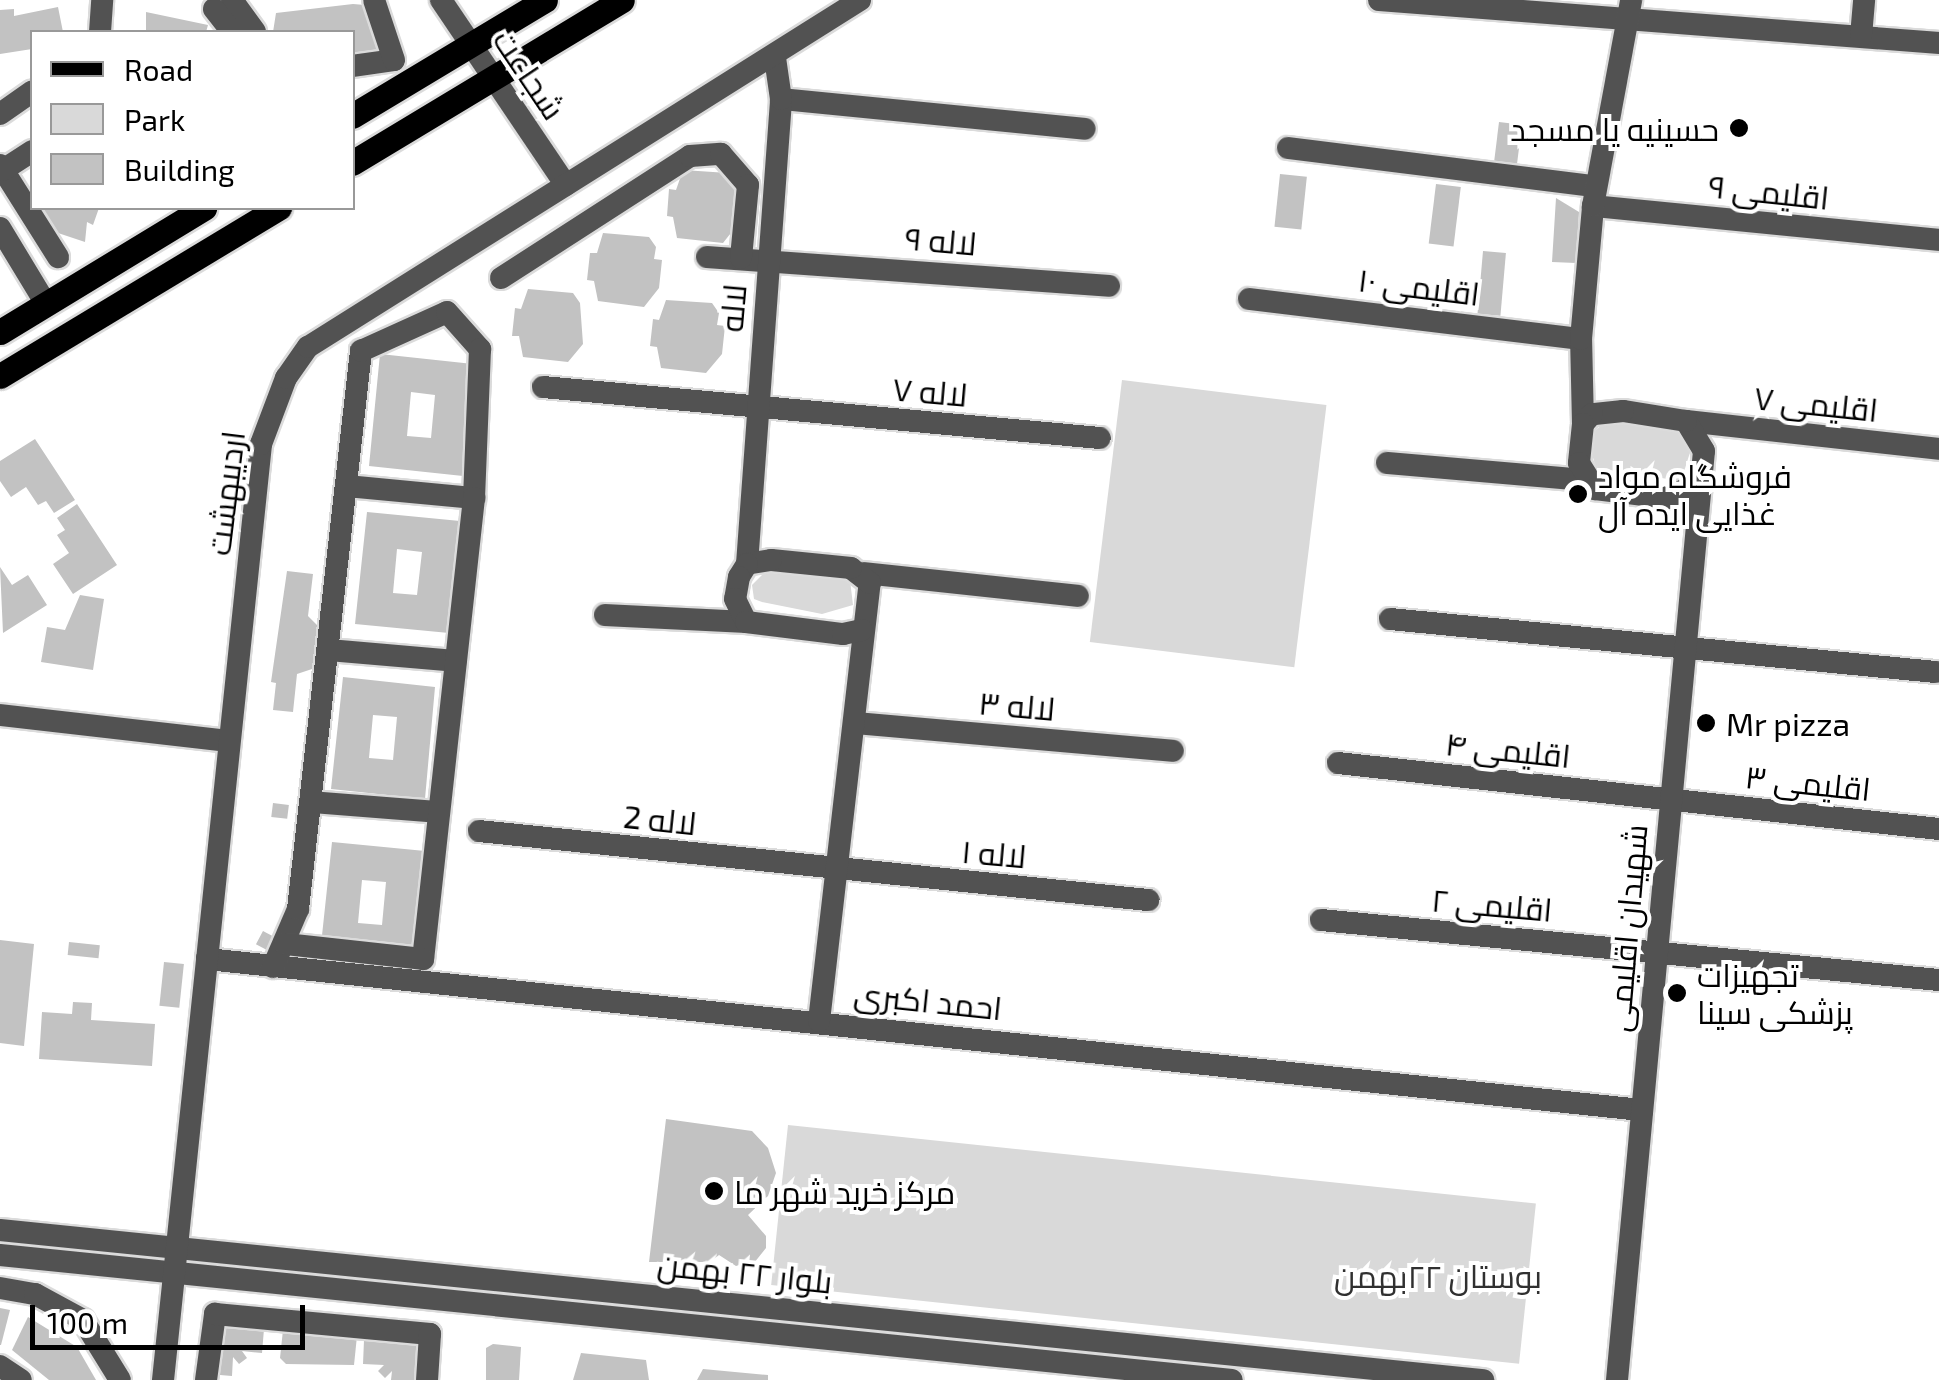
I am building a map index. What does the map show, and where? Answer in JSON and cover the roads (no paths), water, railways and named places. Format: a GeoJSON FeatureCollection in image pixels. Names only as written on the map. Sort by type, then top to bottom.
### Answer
{"type":"FeatureCollection","features":[{"type":"Feature","properties":{"kind":"main road"},"geometry":{"type":"LineString","coordinates":[[355,114],[544,0]]}},
{"type":"Feature","properties":{"kind":"main road"},"geometry":{"type":"LineString","coordinates":[[355,161],[622,0]]}},
{"type":"Feature","properties":{"kind":"main road"},"geometry":{"type":"LineString","coordinates":[[0,332],[201,210]]}},
{"type":"Feature","properties":{"kind":"main road"},"geometry":{"type":"LineString","coordinates":[[0,376],[275,210]]}},
{"type":"Feature","properties":{"kind":"street"},"geometry":{"type":"LineString","coordinates":[[100,30],[102,0]]}},
{"type":"Feature","properties":{"kind":"street"},"geometry":{"type":"LineString","coordinates":[[355,66],[394,60],[374,0]]}},
{"type":"Feature","properties":{"kind":"street","name":"شجاعت"},"geometry":{"type":"LineString","coordinates":[[442,0],[566,184]]}},
{"type":"Feature","properties":{"kind":"street","name":"اردیبهشت"},"geometry":{"type":"LineString","coordinates":[[163,1380],[262,444],[286,378],[308,347],[775,58],[860,0]]}},
{"type":"Feature","properties":{"kind":"street"},"geometry":{"type":"LineString","coordinates":[[1382,0],[1629,10],[1939,43]]}},
{"type":"Feature","properties":{"kind":"street"},"geometry":{"type":"LineString","coordinates":[[1860,36],[1864,0]]}},
{"type":"Feature","properties":{"kind":"street"},"geometry":{"type":"LineString","coordinates":[[223,4],[231,30]]}},
{"type":"Feature","properties":{"kind":"street"},"geometry":{"type":"LineString","coordinates":[[223,4],[253,30]]}},
{"type":"Feature","properties":{"kind":"street"},"geometry":{"type":"LineString","coordinates":[[1584,480],[1578,452],[1583,424],[1581,338],[1594,196],[1629,10]]}},
{"type":"Feature","properties":{"kind":"street","name":"لاله"},"geometry":{"type":"LineString","coordinates":[[746,622],[736,600],[747,564],[755,408],[781,99],[775,58]]}},
{"type":"Feature","properties":{"kind":"street"},"geometry":{"type":"LineString","coordinates":[[0,114],[30,93]]}},
{"type":"Feature","properties":{"kind":"street"},"geometry":{"type":"LineString","coordinates":[[781,99],[1084,129]]}},
{"type":"Feature","properties":{"kind":"street","name":"اقلیمی ۹"},"geometry":{"type":"LineString","coordinates":[[1288,148],[1594,196],[1939,240]]}},
{"type":"Feature","properties":{"kind":"street"},"geometry":{"type":"LineString","coordinates":[[30,152],[2,168],[58,256]]}},
{"type":"Feature","properties":{"kind":"street"},"geometry":{"type":"LineString","coordinates":[[501,278],[690,156],[721,154],[748,185],[741,258]]}},
{"type":"Feature","properties":{"kind":"street"},"geometry":{"type":"LineString","coordinates":[[0,228],[46,304]]}},
{"type":"Feature","properties":{"kind":"street","name":"لاله ۹"},"geometry":{"type":"LineString","coordinates":[[707,257],[1109,286]]}},
{"type":"Feature","properties":{"kind":"street","name":"اقلیمی ۱۰"},"geometry":{"type":"LineString","coordinates":[[1249,299],[1581,338]]}},
{"type":"Feature","properties":{"kind":"street"},"geometry":{"type":"LineString","coordinates":[[273,966],[298,909],[362,351],[447,312],[480,349],[474,498],[423,958],[285,944]]}},
{"type":"Feature","properties":{"kind":"street","name":"لاله ۷"},"geometry":{"type":"LineString","coordinates":[[543,387],[1100,438]]}},
{"type":"Feature","properties":{"kind":"street"},"geometry":{"type":"LineString","coordinates":[[1583,424],[1592,414],[1623,411],[1686,421],[1704,451],[1699,482],[1668,498]]}},
{"type":"Feature","properties":{"kind":"street","name":"اقلیمی ۷"},"geometry":{"type":"LineString","coordinates":[[1686,421],[1939,449]]}},
{"type":"Feature","properties":{"kind":"street"},"geometry":{"type":"LineString","coordinates":[[1704,451],[1742,427]]}},
{"type":"Feature","properties":{"kind":"street"},"geometry":{"type":"LineString","coordinates":[[1387,463],[1584,480],[1619,495],[1668,498],[1686,510],[1694,531]]}},
{"type":"Feature","properties":{"kind":"street","name":"شهیدان اقلیمی"},"geometry":{"type":"LineString","coordinates":[[1618,1380],[1699,482]]}},
{"type":"Feature","properties":{"kind":"street"},"geometry":{"type":"LineString","coordinates":[[346,486],[474,498]]}},
{"type":"Feature","properties":{"kind":"street"},"geometry":{"type":"LineString","coordinates":[[747,564],[770,560],[1078,596]]}},
{"type":"Feature","properties":{"kind":"street"},"geometry":{"type":"LineString","coordinates":[[819,1021],[834,871],[855,723],[862,630],[872,600],[864,573]]}},
{"type":"Feature","properties":{"kind":"street"},"geometry":{"type":"LineString","coordinates":[[604,614],[746,622],[844,634],[862,630]]}},
{"type":"Feature","properties":{"kind":"street"},"geometry":{"type":"LineString","coordinates":[[1390,619],[1935,672]]}},
{"type":"Feature","properties":{"kind":"street"},"geometry":{"type":"LineString","coordinates":[[328,650],[456,660]]}},
{"type":"Feature","properties":{"kind":"street"},"geometry":{"type":"LineString","coordinates":[[0,715],[229,741]]}},
{"type":"Feature","properties":{"kind":"street","name":"لاله ۳"},"geometry":{"type":"LineString","coordinates":[[855,723],[1173,752]]}},
{"type":"Feature","properties":{"kind":"street","name":"اقلیمی ۴"},"geometry":{"type":"LineString","coordinates":[[1338,763],[1670,800]]}},
{"type":"Feature","properties":{"kind":"street","name":"اقلیمی ۳"},"geometry":{"type":"LineString","coordinates":[[1670,800],[1939,829]]}},
{"type":"Feature","properties":{"kind":"street"},"geometry":{"type":"LineString","coordinates":[[312,802],[439,812]]}},
{"type":"Feature","properties":{"kind":"street","name":"لاله 2"},"geometry":{"type":"LineString","coordinates":[[479,831],[834,871]]}},
{"type":"Feature","properties":{"kind":"street","name":"لاله ۱"},"geometry":{"type":"LineString","coordinates":[[834,871],[1148,900]]}},
{"type":"Feature","properties":{"kind":"street","name":"اقلیمی ۲"},"geometry":{"type":"LineString","coordinates":[[1322,920],[1939,980]]}},
{"type":"Feature","properties":{"kind":"street","name":"احمد اکبری"},"geometry":{"type":"LineString","coordinates":[[207,959],[1642,1110]]}},
{"type":"Feature","properties":{"kind":"street","name":"بلوار ۲۲ بهمن"},"geometry":{"type":"LineString","coordinates":[[0,1230],[1483,1380]]}},
{"type":"Feature","properties":{"kind":"street","name":"بلوار ۲۲ بهمن"},"geometry":{"type":"LineString","coordinates":[[0,1255],[1232,1380]]}},
{"type":"Feature","properties":{"kind":"street"},"geometry":{"type":"LineString","coordinates":[[0,1288],[35,1294],[83,1320],[120,1380]]}},
{"type":"Feature","properties":{"kind":"street"},"geometry":{"type":"LineString","coordinates":[[206,1380],[215,1314],[430,1334],[427,1380]]}},
{"type":"Feature","properties":{"kind":"street"},"geometry":{"type":"LineString","coordinates":[[0,1366],[21,1380]]}},
{"type":"Feature","properties":{"kind":"place","name":"حسینیه یا مسجد"},"geometry":{"type":"Point","coordinates":[1739,128]}},
{"type":"Feature","properties":{"kind":"place","name":"فروشگاه مواد غذایی ایده آل"},"geometry":{"type":"Point","coordinates":[1578,494]}},
{"type":"Feature","properties":{"kind":"place","name":"Mr pizza"},"geometry":{"type":"Point","coordinates":[1706,723]}},
{"type":"Feature","properties":{"kind":"place","name":"تجهیزات پزشکی سینا"},"geometry":{"type":"Point","coordinates":[1677,993]}},
{"type":"Feature","properties":{"kind":"place","name":"مرکز خرید شهر ما"},"geometry":{"type":"Point","coordinates":[714,1191]}},
{"type":"Feature","properties":{"kind":"park label","name":"بوستان ۲۲بهمن"},"geometry":{"type":"Point","coordinates":[1438,1275]}}]}
